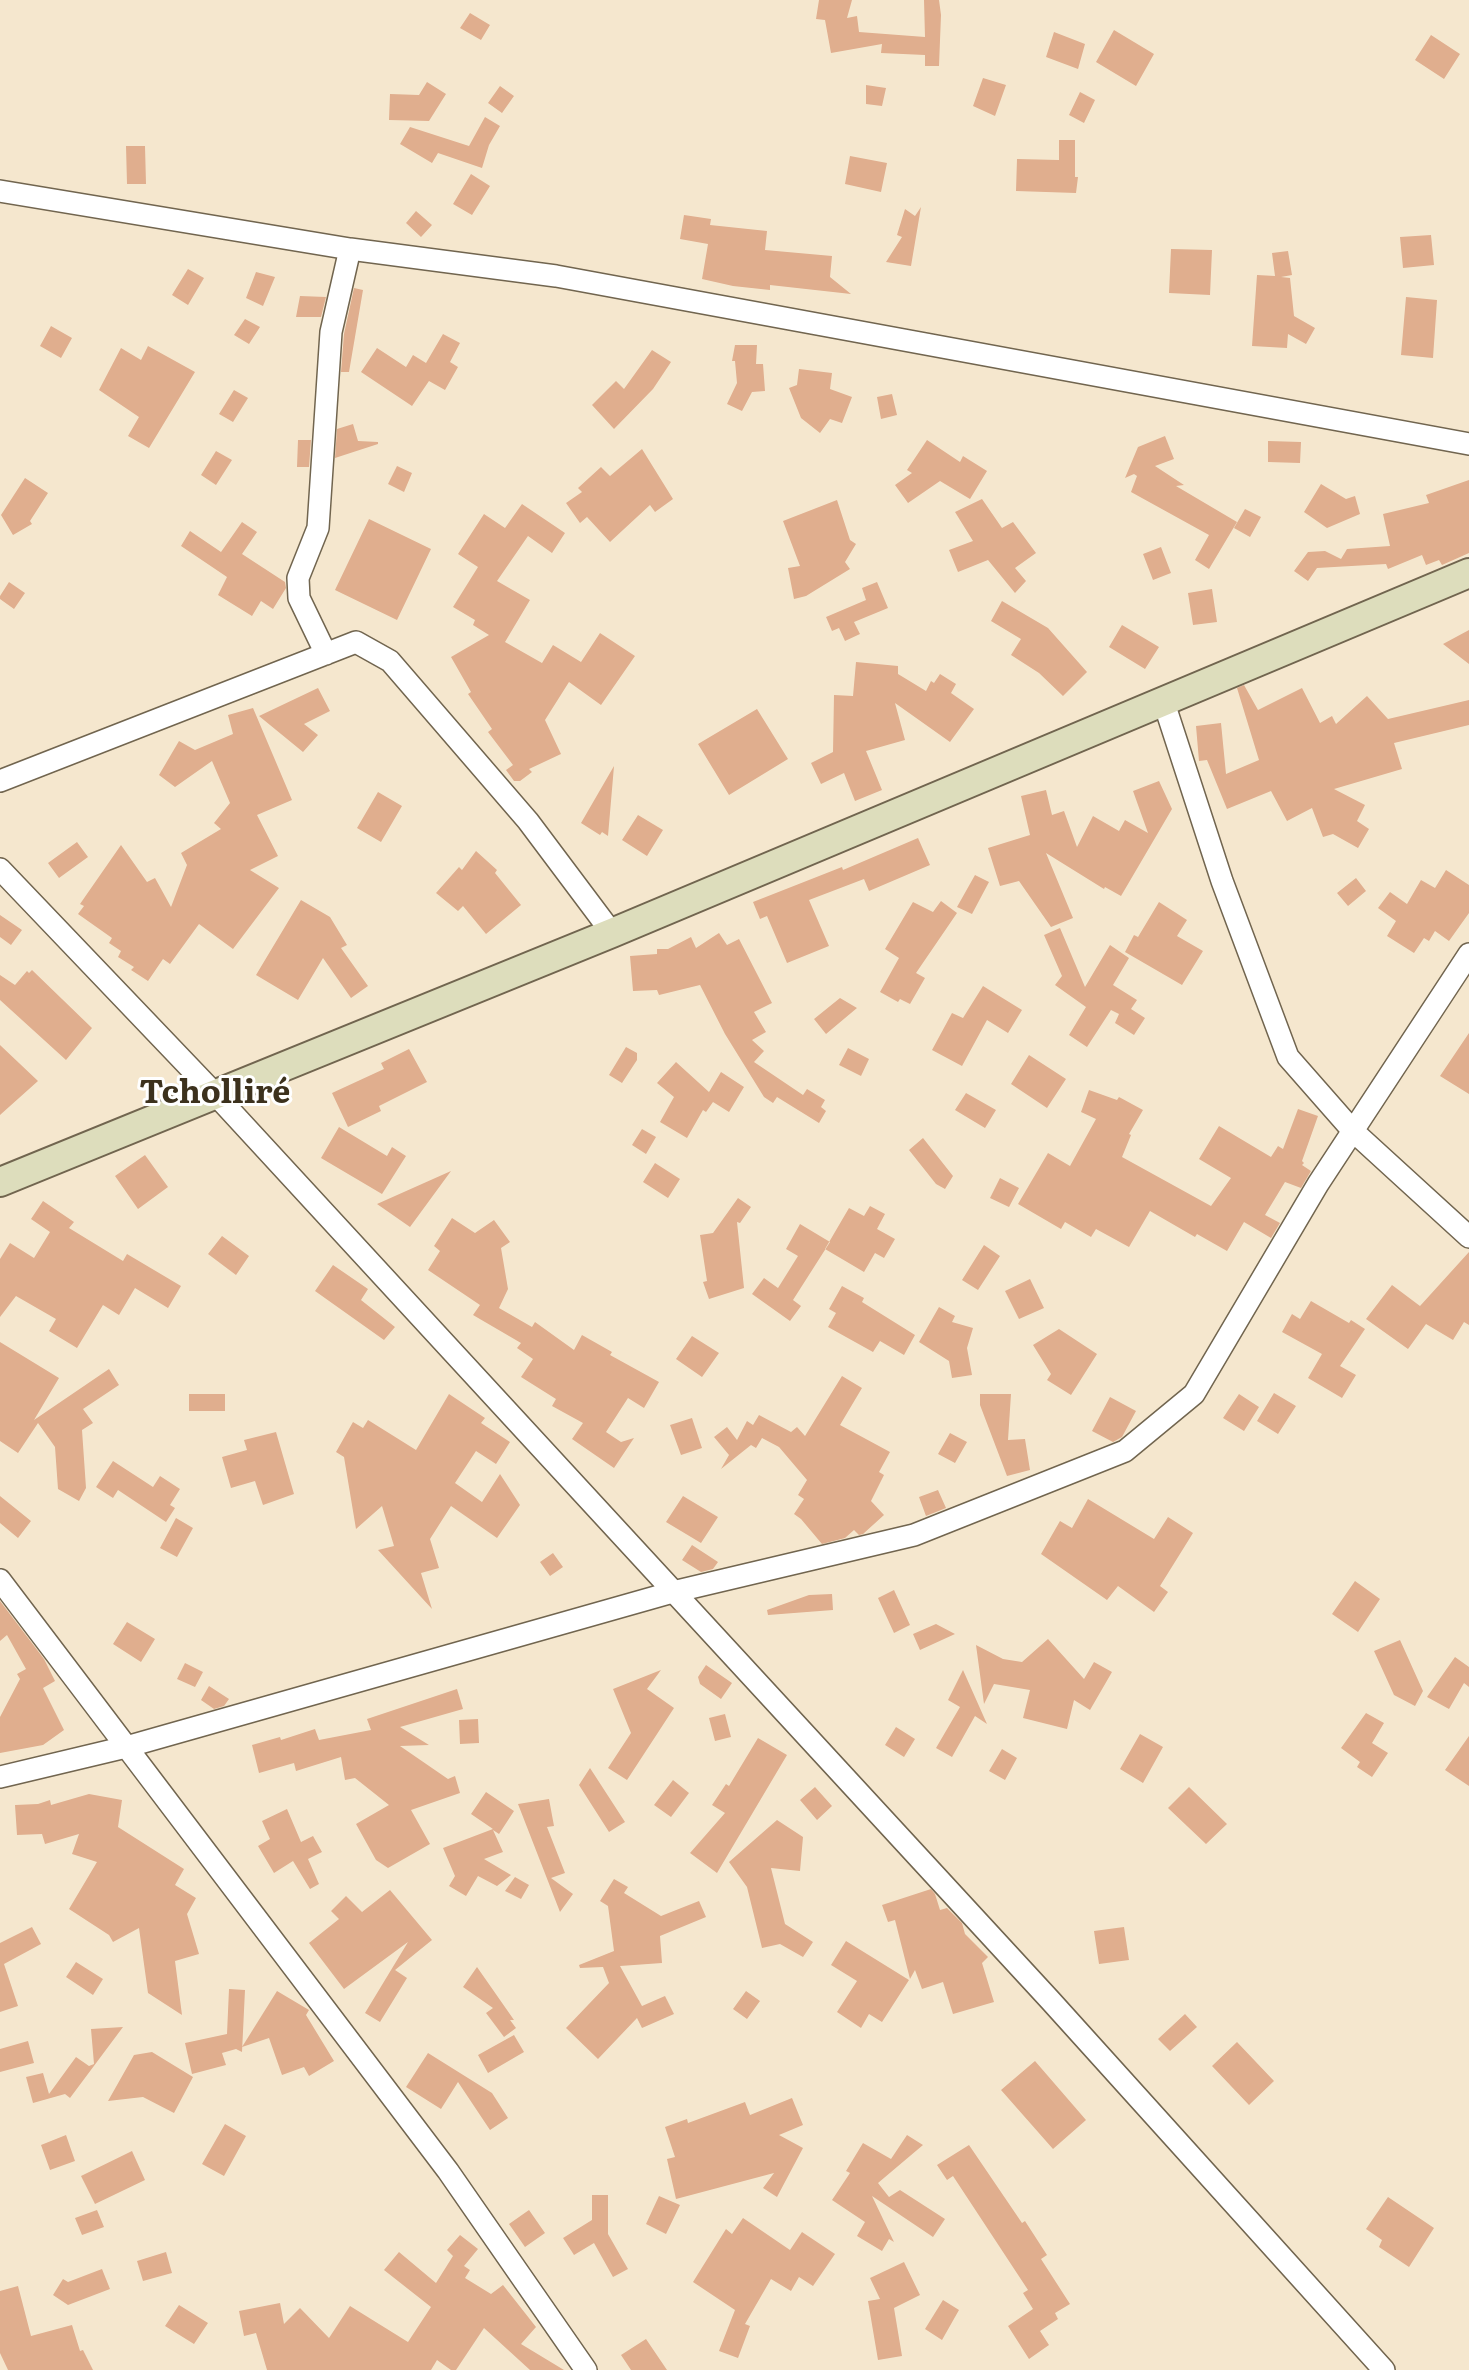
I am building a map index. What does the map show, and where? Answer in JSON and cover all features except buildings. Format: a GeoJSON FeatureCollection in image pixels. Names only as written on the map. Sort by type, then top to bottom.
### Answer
{"type":"FeatureCollection","features":[{"type":"Feature","properties":{"kind":"main road"},"geometry":{"type":"LineString","coordinates":[[0,1182],[612,933],[1469,573]]}},
{"type":"Feature","properties":{"kind":"street"},"geometry":{"type":"LineString","coordinates":[[0,191],[350,249],[556,276],[1469,444]]}},
{"type":"Feature","properties":{"kind":"street"},"geometry":{"type":"LineString","coordinates":[[326,654],[299,598],[298,578],[318,528],[332,332],[350,249]]}},
{"type":"Feature","properties":{"kind":"street"},"geometry":{"type":"LineString","coordinates":[[0,781],[356,642],[390,661],[528,821],[612,933]]}},
{"type":"Feature","properties":{"kind":"street"},"geometry":{"type":"LineString","coordinates":[[1164,703],[1222,881],[1288,1057],[1353,1131],[1469,1237]]}},
{"type":"Feature","properties":{"kind":"street"},"geometry":{"type":"LineString","coordinates":[[0,869],[215,1094],[1058,2008],[1384,2370]]}},
{"type":"Feature","properties":{"kind":"street"},"geometry":{"type":"LineString","coordinates":[[0,1777],[126,1747],[673,1592],[914,1535],[1125,1451],[1194,1394],[1318,1184],[1469,954]]}},
{"type":"Feature","properties":{"kind":"street"},"geometry":{"type":"LineString","coordinates":[[0,1580],[448,2171],[586,2370]]}},
{"type":"Feature","properties":{"kind":"district","name":"Tcholliré"},"geometry":{"type":"Point","coordinates":[215,1094]}}]}
